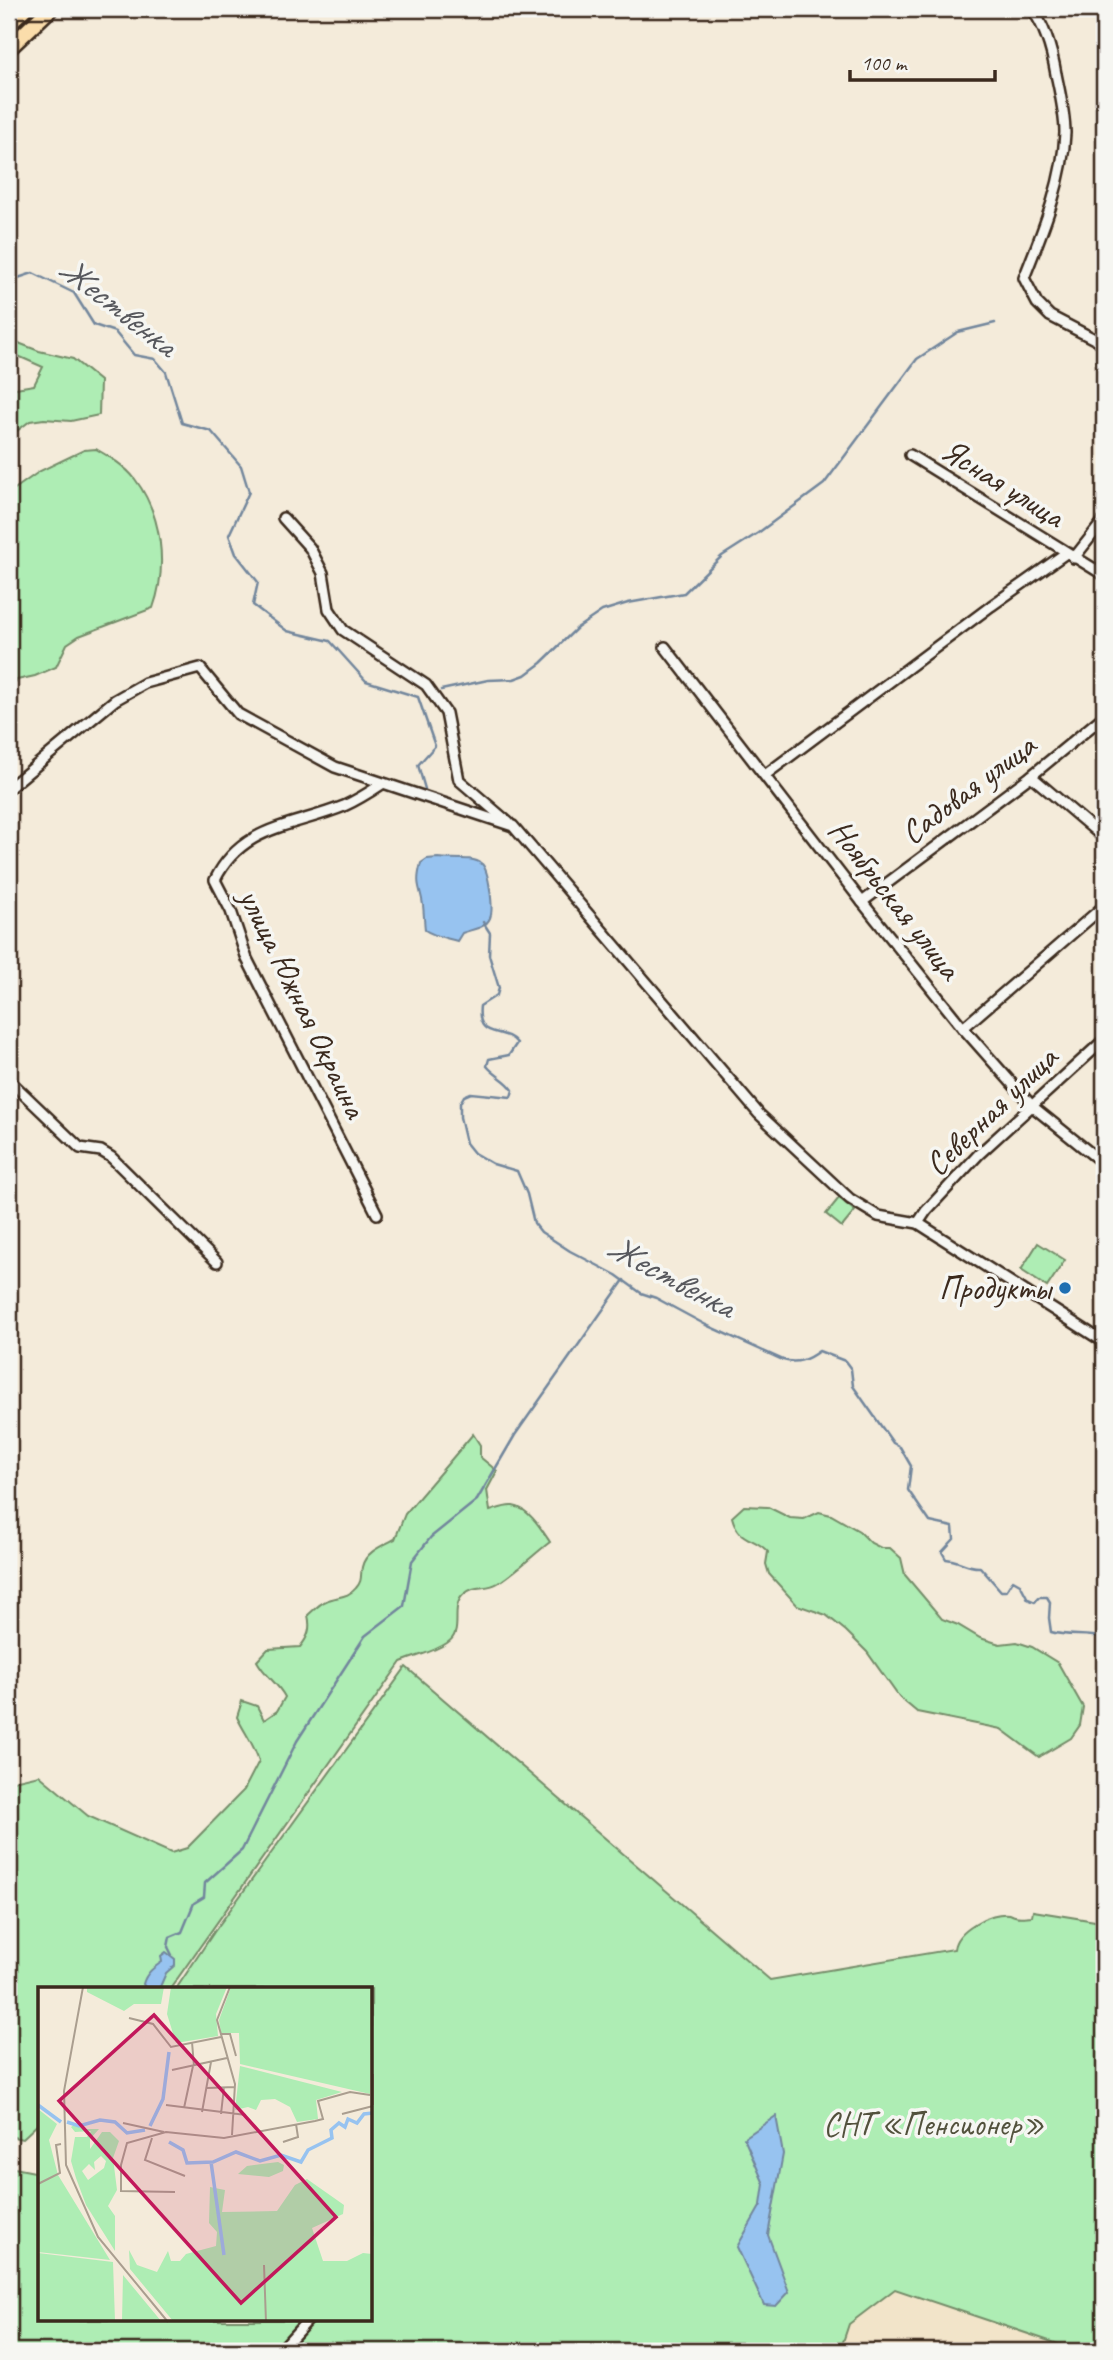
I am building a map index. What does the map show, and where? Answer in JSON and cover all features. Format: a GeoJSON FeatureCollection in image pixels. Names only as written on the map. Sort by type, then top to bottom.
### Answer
{"type":"FeatureCollection","features":[{"type":"Feature","properties":{"kind":"main road"},"geometry":{"type":"LineString","coordinates":[[9,23],[24,9]]}},
{"type":"Feature","properties":{"kind":"main road"},"geometry":{"type":"LineString","coordinates":[[9,48],[50,9]]}},
{"type":"Feature","properties":{"kind":"street"},"geometry":{"type":"LineString","coordinates":[[1032,9],[1039,18],[1052,49],[1065,132],[1059,176],[1024,278],[1037,303],[1051,316],[1104,344]]}},
{"type":"Feature","properties":{"kind":"street","name":"Ясная улица"},"geometry":{"type":"LineString","coordinates":[[910,456],[1104,575]]}},
{"type":"Feature","properties":{"kind":"street"},"geometry":{"type":"LineString","coordinates":[[284,518],[310,548],[323,573],[329,609],[343,630],[426,685],[446,713],[459,780],[513,826],[759,1114],[850,1199],[878,1216],[918,1223],[1104,1342]]}},
{"type":"Feature","properties":{"kind":"street"},"geometry":{"type":"LineString","coordinates":[[765,775],[991,606],[1070,556],[1104,520]]}},
{"type":"Feature","properties":{"kind":"street","name":"Ноябрьская улица"},"geometry":{"type":"LineString","coordinates":[[665,647],[862,902],[964,1028],[1032,1106],[1104,1164]]}},
{"type":"Feature","properties":{"kind":"street"},"geometry":{"type":"LineString","coordinates":[[9,788],[115,700],[145,683],[200,668],[238,714],[335,767],[513,826]]}},
{"type":"Feature","properties":{"kind":"street","name":"Садовая улица"},"geometry":{"type":"LineString","coordinates":[[862,902],[1031,776],[1104,716]]}},
{"type":"Feature","properties":{"kind":"street"},"geometry":{"type":"LineString","coordinates":[[1031,776],[1104,838]]}},
{"type":"Feature","properties":{"kind":"street","name":"улица Южная Окраина"},"geometry":{"type":"LineString","coordinates":[[377,1214],[247,959],[231,911],[215,880],[222,864],[237,848],[277,827],[345,805],[382,784]]}},
{"type":"Feature","properties":{"kind":"street"},"geometry":{"type":"LineString","coordinates":[[964,1028],[1104,906]]}},
{"type":"Feature","properties":{"kind":"street","name":"Северная улица"},"geometry":{"type":"LineString","coordinates":[[918,1223],[979,1154],[1104,1040]]}},
{"type":"Feature","properties":{"kind":"street"},"geometry":{"type":"LineString","coordinates":[[9,1080],[80,1148],[101,1151],[111,1157],[217,1262]]}},
{"type":"Feature","properties":{"kind":"street"},"geometry":{"type":"LineString","coordinates":[[279,2351],[306,2322]]}},
{"type":"Feature","properties":{"kind":"shaded area"},"geometry":{"type":"Polygon","coordinates":[[[895,2289],[1079,2351],[840,2351],[849,2324],[895,2289]]]}},
{"type":"Feature","properties":{"kind":"green space"},"geometry":{"type":"Polygon","coordinates":[[[9,336],[39,351],[73,359],[100,381],[99,415],[71,421],[30,421],[13,434],[9,434],[9,389],[34,385],[43,367],[9,352],[9,336]]]}},
{"type":"Feature","properties":{"kind":"green space"},"geometry":{"type":"Polygon","coordinates":[[[96,449],[131,474],[151,508],[157,525],[161,558],[158,592],[153,608],[79,636],[67,644],[56,667],[17,680],[9,690],[9,493],[40,471],[84,450],[96,449]]]}},
{"type":"Feature","properties":{"kind":"green space"},"geometry":{"type":"Polygon","coordinates":[[[839,1198],[855,1211],[842,1227],[826,1214],[839,1198]]]}},
{"type":"Feature","properties":{"kind":"green space"},"geometry":{"type":"Polygon","coordinates":[[[1038,1243],[1065,1260],[1047,1287],[1021,1270],[1038,1243]]]}},
{"type":"Feature","properties":{"kind":"green space"},"geometry":{"type":"Polygon","coordinates":[[[473,1434],[480,1445],[480,1457],[497,1471],[487,1490],[490,1511],[507,1506],[519,1508],[534,1520],[550,1542],[498,1583],[472,1589],[463,1595],[457,1607],[455,1633],[447,1643],[401,1662],[171,1987],[38,1987],[38,2124],[22,2139],[9,2136],[9,1782],[39,1775],[88,1816],[171,1853],[187,1848],[244,1790],[259,1761],[237,1717],[242,1701],[257,1706],[264,1720],[277,1711],[285,1697],[257,1661],[268,1649],[300,1647],[308,1632],[308,1615],[323,1602],[346,1595],[356,1588],[367,1557],[395,1539],[405,1514],[473,1434]]]}},
{"type":"Feature","properties":{"kind":"green space"},"geometry":{"type":"Polygon","coordinates":[[[744,1506],[768,1507],[790,1518],[804,1519],[819,1512],[831,1515],[859,1531],[871,1543],[881,1548],[890,1548],[901,1558],[905,1575],[942,1619],[980,1638],[1000,1644],[1017,1642],[1032,1647],[1058,1663],[1083,1707],[1080,1725],[1071,1738],[1039,1757],[1001,1729],[917,1712],[899,1697],[867,1652],[846,1631],[826,1615],[797,1605],[769,1574],[766,1564],[768,1552],[743,1535],[732,1517],[744,1506]]]}},
{"type":"Feature","properties":{"kind":"green space","name":"СНТ «Пенсионер»"},"geometry":{"type":"Polygon","coordinates":[[[406,1667],[770,1980],[954,1949],[961,1935],[976,1923],[1002,1914],[1032,1916],[1033,1911],[1095,1921],[1104,1925],[1104,2351],[1079,2351],[895,2289],[849,2324],[840,2351],[9,2351],[9,2167],[38,2173],[38,2322],[373,2322],[373,1987],[177,1987],[214,1932],[406,1667]]]}},
{"type":"Feature","properties":{"kind":"water"},"geometry":{"type":"Polygon","coordinates":[[[427,859],[478,862],[485,868],[489,882],[491,907],[488,922],[482,927],[462,933],[457,941],[425,930],[419,871],[421,863],[427,859]]]}},
{"type":"Feature","properties":{"kind":"water"},"geometry":{"type":"Polygon","coordinates":[[[166,1952],[175,1959],[175,1965],[166,1973],[160,1987],[145,1987],[143,1984],[146,1977],[162,1962],[161,1956],[166,1952]]]}},
{"type":"Feature","properties":{"kind":"water"},"geometry":{"type":"Polygon","coordinates":[[[776,2116],[783,2154],[768,2235],[789,2292],[776,2306],[764,2305],[737,2247],[761,2205],[764,2184],[744,2138],[776,2116]]]}},
{"type":"Feature","properties":{"kind":"waterway","name":"Жественка"},"geometry":{"type":"LineString","coordinates":[[9,281],[33,273],[74,293],[94,325],[115,332],[134,355],[155,359],[166,372],[182,423],[211,431],[241,466],[249,492],[229,535],[236,554],[258,582],[253,605],[287,631],[330,641],[366,681],[418,697],[435,746],[418,765],[425,789]]}},
{"type":"Feature","properties":{"kind":"waterway"},"geometry":{"type":"LineString","coordinates":[[441,690],[525,675],[577,628],[602,611],[628,603],[684,593],[722,556],[824,484],[917,359],[958,332],[995,323]]}},
{"type":"Feature","properties":{"kind":"waterway","name":"Жественка"},"geometry":{"type":"LineString","coordinates":[[483,922],[490,933],[489,955],[499,988],[497,995],[480,1006],[480,1017],[487,1029],[512,1038],[517,1043],[509,1055],[489,1059],[487,1066],[513,1090],[511,1097],[471,1093],[464,1096],[460,1103],[460,1117],[466,1143],[474,1153],[493,1164],[517,1171],[527,1194],[534,1223],[541,1232],[616,1275],[641,1293],[783,1360],[802,1360],[819,1351],[845,1361],[851,1369],[853,1386],[893,1443],[900,1447],[911,1466],[908,1490],[930,1522],[953,1527],[954,1539],[942,1552],[946,1559],[980,1567],[1001,1591],[1006,1591],[1013,1580],[1020,1584],[1028,1599],[1035,1602],[1039,1597],[1047,1597],[1050,1602],[1051,1632],[1104,1638]]}},
{"type":"Feature","properties":{"kind":"waterway"},"geometry":{"type":"LineString","coordinates":[[172,1955],[168,1947],[170,1937],[182,1932],[194,1903],[204,1897],[205,1883],[242,1850],[297,1741],[365,1636],[404,1606],[412,1561],[431,1537],[477,1500],[515,1435],[624,1280]]}},
{"type":"Feature","properties":{"kind":"place","name":"Продукты"},"geometry":{"type":"Point","coordinates":[1065,1288]}}]}
